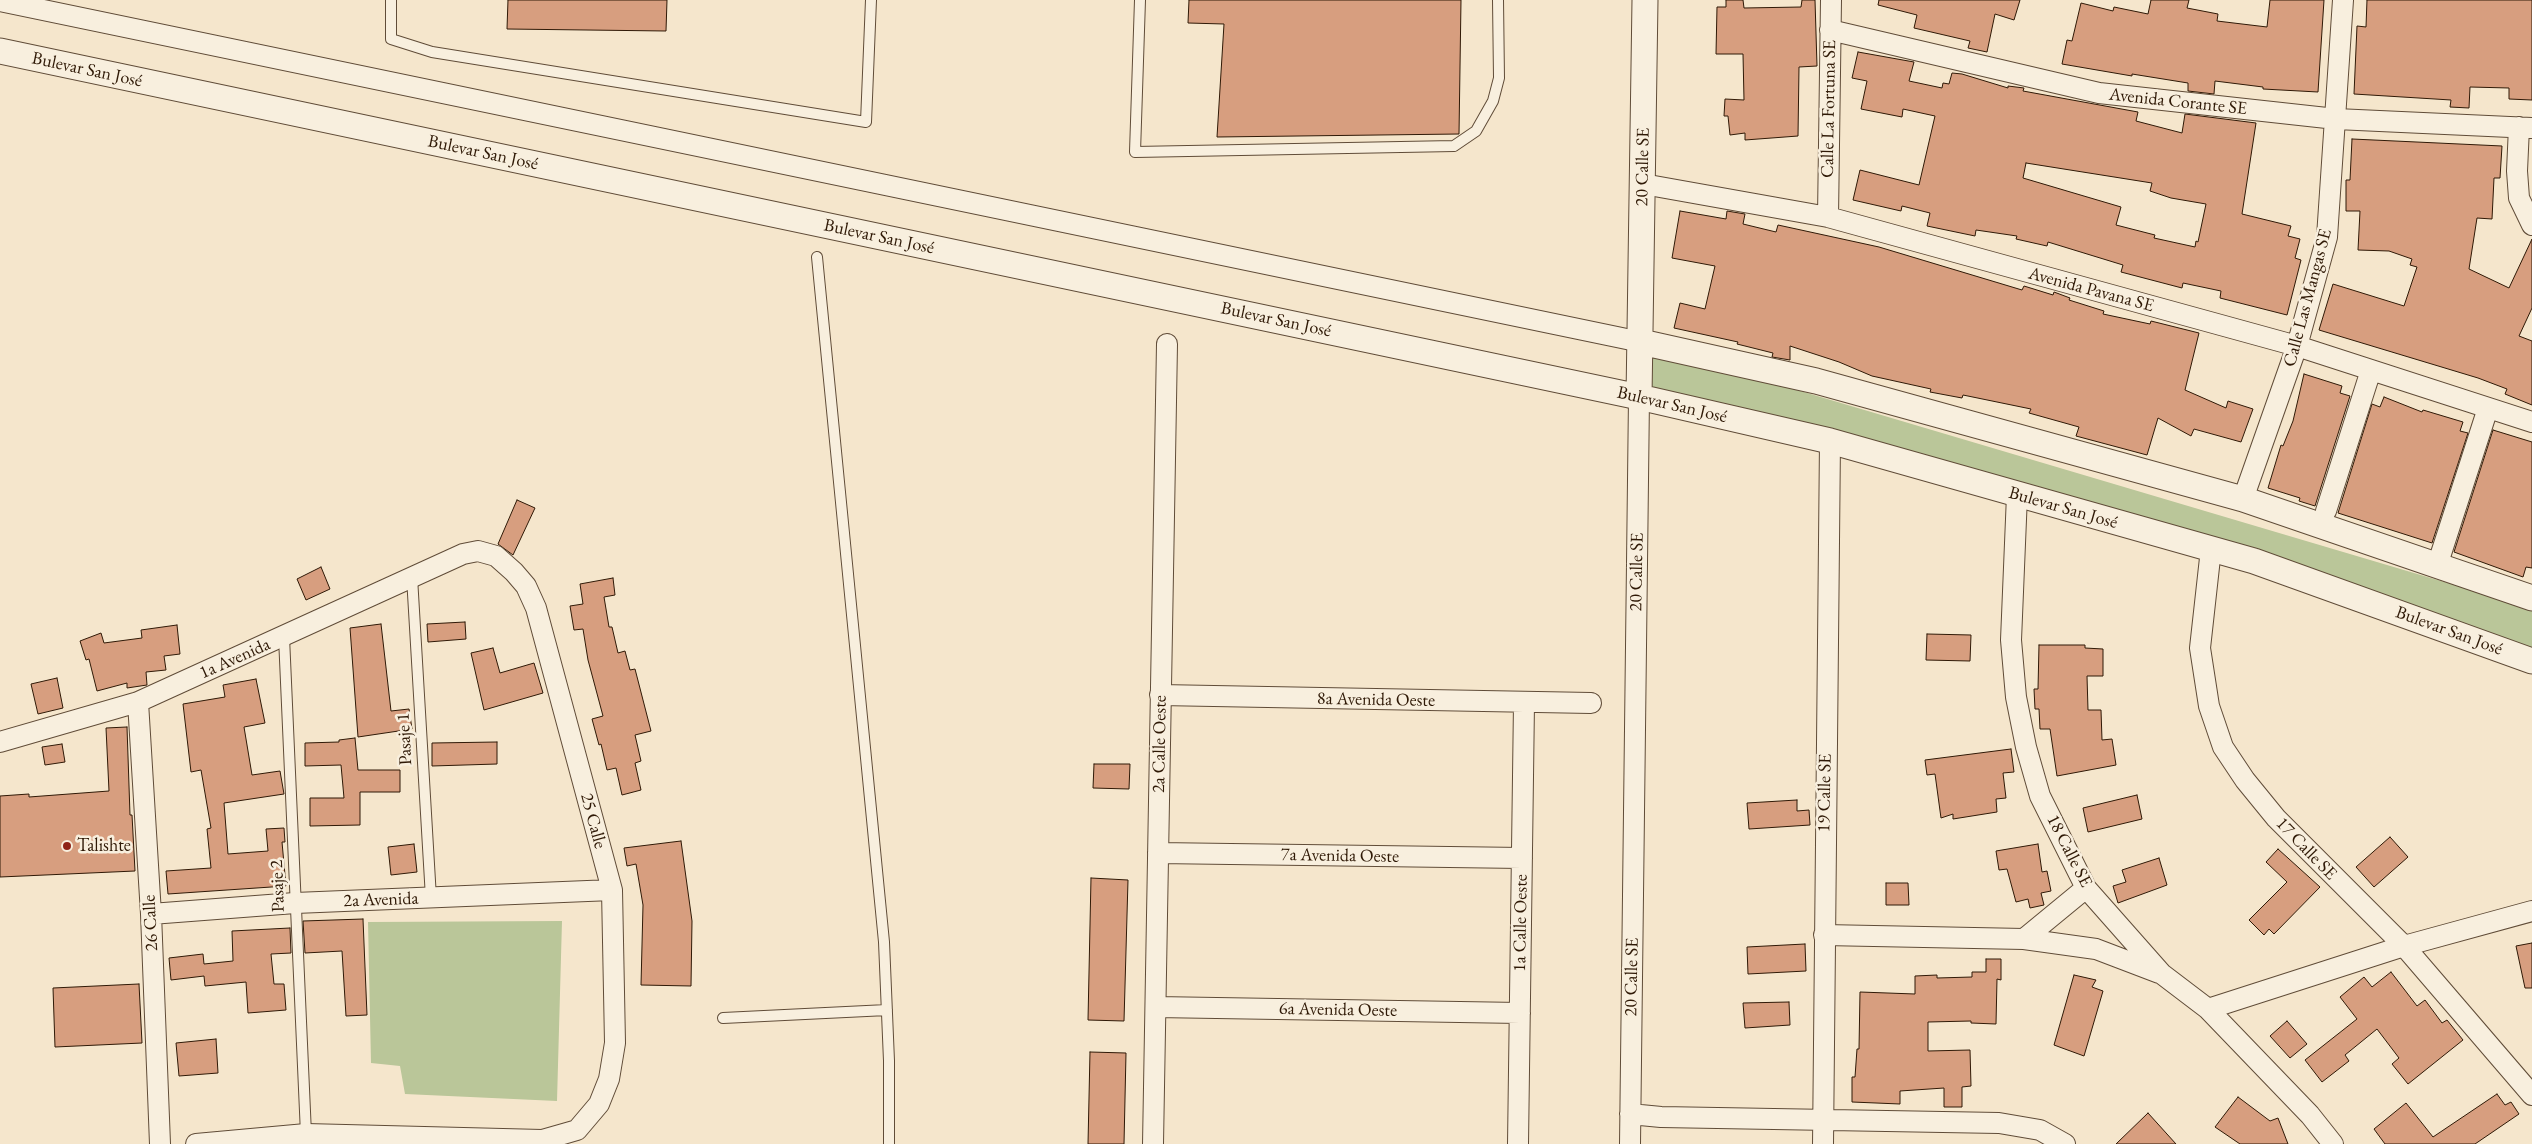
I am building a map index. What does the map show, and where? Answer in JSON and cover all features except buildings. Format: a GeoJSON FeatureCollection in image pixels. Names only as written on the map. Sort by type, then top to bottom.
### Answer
{"type":"FeatureCollection","features":[{"type":"Feature","properties":{"kind":"street","name":"20 Calle SE"},"geometry":{"type":"LineString","coordinates":[[1630,1144],[1645,0]]}},
{"type":"Feature","properties":{"kind":"street","name":"Calle La Fortuna SE"},"geometry":{"type":"LineString","coordinates":[[1828,217],[1831,0]]}},
{"type":"Feature","properties":{"kind":"street","name":"Calle Las Mangas SE"},"geometry":{"type":"LineString","coordinates":[[2243,498],[2297,346],[2327,237],[2343,0]]}},
{"type":"Feature","properties":{"kind":"street"},"geometry":{"type":"LineString","coordinates":[[0,1],[1641,342],[1816,381],[2243,498],[2532,598]]}},
{"type":"Feature","properties":{"kind":"street","name":"Avenida Corante SE"},"geometry":{"type":"LineString","coordinates":[[1830,30],[2099,93],[2336,119],[2526,128]]}},
{"type":"Feature","properties":{"kind":"street","name":"Bulevar San José"},"geometry":{"type":"LineString","coordinates":[[0,51],[1639,396],[1830,441],[2254,561],[2532,661]]}},
{"type":"Feature","properties":{"kind":"street"},"geometry":{"type":"LineString","coordinates":[[2526,128],[2517,171],[2519,198],[2532,225]]}},
{"type":"Feature","properties":{"kind":"street","name":"Avenida Pavana SE"},"geometry":{"type":"LineString","coordinates":[[1643,184],[1828,217],[2297,346],[2532,422]]}},
{"type":"Feature","properties":{"kind":"street","name":"2a Calle Oeste"},"geometry":{"type":"LineString","coordinates":[[1154,1144],[1167,344]]}},
{"type":"Feature","properties":{"kind":"street"},"geometry":{"type":"LineString","coordinates":[[2326,511],[2371,370]]}},
{"type":"Feature","properties":{"kind":"street"},"geometry":{"type":"LineString","coordinates":[[2437,566],[2488,408]]}},
{"type":"Feature","properties":{"kind":"street","name":"19 Calle SE"},"geometry":{"type":"LineString","coordinates":[[1823,1144],[1830,441]]}},
{"type":"Feature","properties":{"kind":"street","name":"18 Calle SE"},"geometry":{"type":"LineString","coordinates":[[2017,495],[2011,640],[2016,697],[2026,747],[2040,796],[2086,888],[2162,974],[2208,1009],[2310,1115],[2333,1144]]}},
{"type":"Feature","properties":{"kind":"street","name":"17 Calle SE"},"geometry":{"type":"LineString","coordinates":[[2212,548],[2200,648],[2209,706],[2223,747],[2245,780],[2276,818],[2404,946],[2532,1095]]}},
{"type":"Feature","properties":{"kind":"street","name":"25 Calle"},"geometry":{"type":"LineString","coordinates":[[306,1134],[542,1140],[577,1130],[599,1104],[609,1079],[615,1043],[612,890],[536,608],[526,586],[496,556],[478,551],[463,554]]}},
{"type":"Feature","properties":{"kind":"street","name":"1a Avenida"},"geometry":{"type":"LineString","coordinates":[[0,742],[138,702],[463,554]]}},
{"type":"Feature","properties":{"kind":"street","name":"8a Avenida Oeste"},"geometry":{"type":"LineString","coordinates":[[1160,696],[1591,704]]}},
{"type":"Feature","properties":{"kind":"street","name":"26 Calle"},"geometry":{"type":"LineString","coordinates":[[138,702],[151,914],[160,1144]]}},
{"type":"Feature","properties":{"kind":"street","name":"1a Calle Oeste"},"geometry":{"type":"LineString","coordinates":[[1518,1144],[1524,703]]}},
{"type":"Feature","properties":{"kind":"street","name":"7a Avenida Oeste"},"geometry":{"type":"LineString","coordinates":[[1158,853],[1522,858]]}},
{"type":"Feature","properties":{"kind":"street"},"geometry":{"type":"LineString","coordinates":[[2024,939],[2086,888]]}},
{"type":"Feature","properties":{"kind":"street","name":"2a Avenida"},"geometry":{"type":"LineString","coordinates":[[151,914],[295,903],[612,890]]}},
{"type":"Feature","properties":{"kind":"street"},"geometry":{"type":"LineString","coordinates":[[2208,1009],[2404,946],[2532,911]]}},
{"type":"Feature","properties":{"kind":"street"},"geometry":{"type":"LineString","coordinates":[[1824,935],[2024,939],[2096,949],[2162,974]]}},
{"type":"Feature","properties":{"kind":"street","name":"6a Avenida Oeste"},"geometry":{"type":"LineString","coordinates":[[1156,1007],[1520,1013]]}},
{"type":"Feature","properties":{"kind":"street"},"geometry":{"type":"LineString","coordinates":[[1630,1114],[1662,1118],[1999,1123],[2040,1130],[2065,1144]]}},
{"type":"Feature","properties":{"kind":"street"},"geometry":{"type":"LineString","coordinates":[[196,1144],[306,1134]]}},
{"type":"Feature","properties":{"kind":"lane"},"geometry":{"type":"LineString","coordinates":[[391,0],[391,39],[432,52],[866,122],[871,0]]}},
{"type":"Feature","properties":{"kind":"lane"},"geometry":{"type":"LineString","coordinates":[[1140,0],[1135,152],[1454,146],[1476,130],[1493,101],[1499,78],[1498,0]]}},
{"type":"Feature","properties":{"kind":"lane"},"geometry":{"type":"LineString","coordinates":[[816,257],[884,942],[889,1144]]}},
{"type":"Feature","properties":{"kind":"lane","name":"Pasaje 1"},"geometry":{"type":"LineString","coordinates":[[412,577],[431,898]]}},
{"type":"Feature","properties":{"kind":"lane","name":"Pasaje 2"},"geometry":{"type":"LineString","coordinates":[[284,637],[306,1134]]}},
{"type":"Feature","properties":{"kind":"lane"},"geometry":{"type":"LineString","coordinates":[[723,1018],[887,1010]]}},
{"type":"Feature","properties":{"kind":"green space"},"geometry":{"type":"Polygon","coordinates":[[[1642,344],[2532,608],[2532,662],[2250,569],[1641,395],[1642,344]]]}},
{"type":"Feature","properties":{"kind":"green space"},"geometry":{"type":"Polygon","coordinates":[[[562,921],[557,1101],[405,1094],[400,1066],[371,1063],[368,922],[562,921]]]}},
{"type":"Feature","properties":{"kind":"place","name":"Talishte"},"geometry":{"type":"Point","coordinates":[67,846]}}]}
